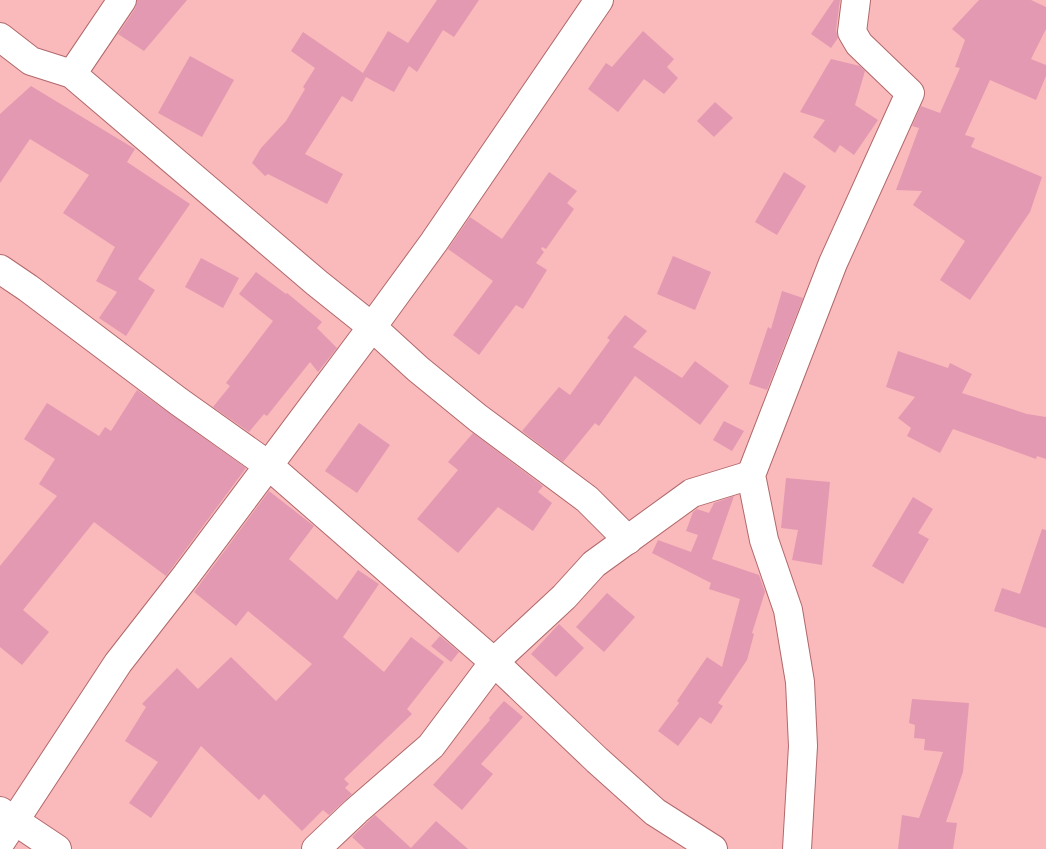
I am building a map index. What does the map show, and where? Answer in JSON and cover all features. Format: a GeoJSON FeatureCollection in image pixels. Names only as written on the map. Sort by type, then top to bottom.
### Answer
{"type":"FeatureCollection","features":[{"type":"Feature","properties":{"kind":"street"},"geometry":{"type":"LineString","coordinates":[[72,74],[122,0]]}},
{"type":"Feature","properties":{"kind":"street"},"geometry":{"type":"LineString","coordinates":[[0,843],[7,816],[118,663],[372,327],[445,226],[599,0]]}},
{"type":"Feature","properties":{"kind":"street"},"geometry":{"type":"LineString","coordinates":[[797,849],[803,746],[800,682],[788,610],[764,540],[751,475],[833,263],[910,93],[859,44],[852,32],[856,0]]}},
{"type":"Feature","properties":{"kind":"street"},"geometry":{"type":"LineString","coordinates":[[0,37],[31,61],[72,74],[316,282],[372,327],[418,369],[478,418],[586,499],[628,540]]}},
{"type":"Feature","properties":{"kind":"street"},"geometry":{"type":"LineString","coordinates":[[0,269],[268,465],[494,662],[655,812],[713,849]]}},
{"type":"Feature","properties":{"kind":"street"},"geometry":{"type":"LineString","coordinates":[[316,849],[356,811],[431,746],[494,662],[564,597],[594,564],[692,493],[751,475]]}},
{"type":"Feature","properties":{"kind":"street"},"geometry":{"type":"LineString","coordinates":[[7,816],[57,849]]}},
{"type":"Feature","properties":{"kind":"building"},"geometry":{"type":"Polygon","coordinates":[[[137,0],[187,0],[144,51],[118,34],[135,9],[137,0]]]}},
{"type":"Feature","properties":{"kind":"building"},"geometry":{"type":"Polygon","coordinates":[[[437,0],[479,0],[454,37],[443,30],[417,72],[409,66],[394,92],[366,77],[352,102],[342,96],[305,154],[343,174],[327,204],[268,174],[265,176],[252,163],[261,148],[286,121],[315,68],[291,51],[303,32],[363,73],[388,31],[408,43],[437,0]]]}},
{"type":"Feature","properties":{"kind":"building"},"geometry":{"type":"Polygon","coordinates":[[[834,0],[840,0],[836,30],[838,38],[831,48],[811,34],[834,0]]]}},
{"type":"Feature","properties":{"kind":"building"},"geometry":{"type":"Polygon","coordinates":[[[979,0],[1031,0],[1046,7],[1046,29],[1031,59],[1046,65],[1046,76],[1036,100],[990,80],[965,135],[975,138],[971,147],[1042,177],[1030,212],[970,300],[940,280],[965,241],[913,205],[922,191],[896,190],[919,128],[912,126],[921,106],[940,113],[960,68],[955,67],[965,40],[952,29],[979,0]]]}},
{"type":"Feature","properties":{"kind":"building"},"geometry":{"type":"Polygon","coordinates":[[[643,31],[674,59],[667,67],[678,78],[664,94],[644,79],[618,112],[588,89],[606,63],[612,67],[643,31]]]}},
{"type":"Feature","properties":{"kind":"building"},"geometry":{"type":"Polygon","coordinates":[[[190,56],[234,80],[202,137],[158,113],[190,56]]]}},
{"type":"Feature","properties":{"kind":"building"},"geometry":{"type":"Polygon","coordinates":[[[831,59],[860,66],[865,71],[855,105],[878,120],[854,155],[840,145],[835,153],[813,137],[825,120],[800,112],[831,59]]]}},
{"type":"Feature","properties":{"kind":"building"},"geometry":{"type":"Polygon","coordinates":[[[31,86],[135,149],[127,162],[190,204],[138,279],[155,290],[126,336],[99,318],[117,292],[96,281],[115,247],[63,213],[89,175],[30,139],[0,183],[0,114],[31,86]]]}},
{"type":"Feature","properties":{"kind":"building"},"geometry":{"type":"Polygon","coordinates":[[[715,102],[733,118],[714,137],[697,121],[715,102]]]}},
{"type":"Feature","properties":{"kind":"building"},"geometry":{"type":"Polygon","coordinates":[[[549,172],[577,191],[567,203],[574,209],[546,249],[542,247],[541,249],[544,252],[536,263],[547,270],[523,309],[516,305],[479,355],[453,335],[493,281],[448,249],[470,217],[502,239],[549,172]]]}},
{"type":"Feature","properties":{"kind":"building"},"geometry":{"type":"Polygon","coordinates":[[[784,172],[806,186],[777,235],[755,222],[784,172]]]}},
{"type":"Feature","properties":{"kind":"building"},"geometry":{"type":"Polygon","coordinates":[[[673,256],[711,272],[695,310],[657,294],[673,256]]]}},
{"type":"Feature","properties":{"kind":"building"},"geometry":{"type":"Polygon","coordinates":[[[201,258],[239,278],[223,308],[185,287],[201,258]]]}},
{"type":"Feature","properties":{"kind":"building"},"geometry":{"type":"Polygon","coordinates":[[[256,272],[287,293],[322,322],[317,328],[337,348],[318,372],[310,362],[267,416],[264,414],[249,432],[213,407],[230,386],[226,383],[273,321],[239,294],[256,272]]]}},
{"type":"Feature","properties":{"kind":"building"},"geometry":{"type":"Polygon","coordinates":[[[782,291],[803,298],[767,390],[749,384],[768,327],[771,329],[782,291]]]}},
{"type":"Feature","properties":{"kind":"building"},"geometry":{"type":"Polygon","coordinates":[[[625,315],[647,331],[633,347],[682,378],[695,361],[729,386],[700,425],[635,376],[599,426],[595,423],[563,462],[522,431],[559,387],[570,395],[610,340],[607,338],[625,315]]]}},
{"type":"Feature","properties":{"kind":"building"},"geometry":{"type":"Polygon","coordinates":[[[898,351],[948,368],[950,363],[972,374],[962,393],[1027,414],[1046,417],[1046,459],[1037,456],[1036,459],[953,429],[940,453],[907,436],[911,428],[898,418],[915,397],[886,387],[898,351]]]}},
{"type":"Feature","properties":{"kind":"building"},"geometry":{"type":"Polygon","coordinates":[[[137,390],[246,468],[166,576],[94,522],[23,610],[49,632],[22,665],[0,647],[0,566],[57,496],[39,484],[55,459],[24,439],[47,403],[99,436],[105,427],[111,431],[137,390]]]}},
{"type":"Feature","properties":{"kind":"building"},"geometry":{"type":"Polygon","coordinates":[[[724,421],[744,431],[732,451],[713,440],[724,421]]]}},
{"type":"Feature","properties":{"kind":"building"},"geometry":{"type":"Polygon","coordinates":[[[359,423],[390,445],[357,493],[325,471],[359,423]]]}},
{"type":"Feature","properties":{"kind":"building"},"geometry":{"type":"Polygon","coordinates":[[[473,433],[543,486],[538,492],[552,503],[533,531],[498,507],[458,553],[417,519],[458,470],[448,462],[473,433]]]}},
{"type":"Feature","properties":{"kind":"building"},"geometry":{"type":"Polygon","coordinates":[[[786,478],[830,482],[822,565],[792,560],[798,530],[781,528],[786,478]]]}},
{"type":"Feature","properties":{"kind":"building"},"geometry":{"type":"Polygon","coordinates":[[[269,491],[314,526],[289,559],[337,600],[358,570],[379,584],[343,637],[384,672],[411,637],[444,662],[407,709],[412,714],[344,779],[349,784],[345,788],[352,794],[329,815],[323,810],[302,831],[264,794],[259,800],[201,746],[151,818],[129,803],[158,762],[125,741],[146,707],[142,704],[177,668],[198,689],[231,657],[276,701],[312,664],[248,611],[236,626],[194,592],[269,491]]]}},
{"type":"Feature","properties":{"kind":"building"},"geometry":{"type":"Polygon","coordinates":[[[734,496],[712,559],[759,575],[765,592],[752,633],[754,634],[747,660],[718,703],[723,706],[711,724],[700,717],[678,746],[658,731],[679,703],[677,701],[707,657],[722,667],[740,599],[709,589],[711,583],[652,553],[658,540],[691,552],[698,535],[686,531],[693,512],[697,509],[709,513],[714,503],[734,496]]]}},
{"type":"Feature","properties":{"kind":"building"},"geometry":{"type":"Polygon","coordinates":[[[913,497],[933,509],[918,533],[929,539],[903,584],[872,566],[913,497]]]}},
{"type":"Feature","properties":{"kind":"building"},"geometry":{"type":"Polygon","coordinates":[[[1042,529],[1046,530],[1046,628],[994,611],[1002,588],[1020,594],[1042,529]]]}},
{"type":"Feature","properties":{"kind":"building"},"geometry":{"type":"Polygon","coordinates":[[[607,593],[635,617],[604,652],[576,627],[607,593]]]}},
{"type":"Feature","properties":{"kind":"building"},"geometry":{"type":"Polygon","coordinates":[[[559,624],[584,648],[556,677],[531,654],[559,624]]]}},
{"type":"Feature","properties":{"kind":"building"},"geometry":{"type":"Polygon","coordinates":[[[440,636],[459,652],[451,662],[431,646],[440,636]]]}},
{"type":"Feature","properties":{"kind":"building"},"geometry":{"type":"Polygon","coordinates":[[[912,699],[969,703],[963,772],[946,822],[957,823],[953,849],[898,849],[902,815],[919,818],[943,752],[924,750],[925,739],[914,738],[915,725],[909,723],[912,699]]]}},
{"type":"Feature","properties":{"kind":"building"},"geometry":{"type":"Polygon","coordinates":[[[504,701],[523,717],[481,764],[493,774],[462,810],[433,785],[490,720],[489,718],[504,701]]]}},
{"type":"Feature","properties":{"kind":"building"},"geometry":{"type":"Polygon","coordinates":[[[375,815],[411,848],[436,821],[468,849],[365,849],[352,837],[375,815]]]}}]}
